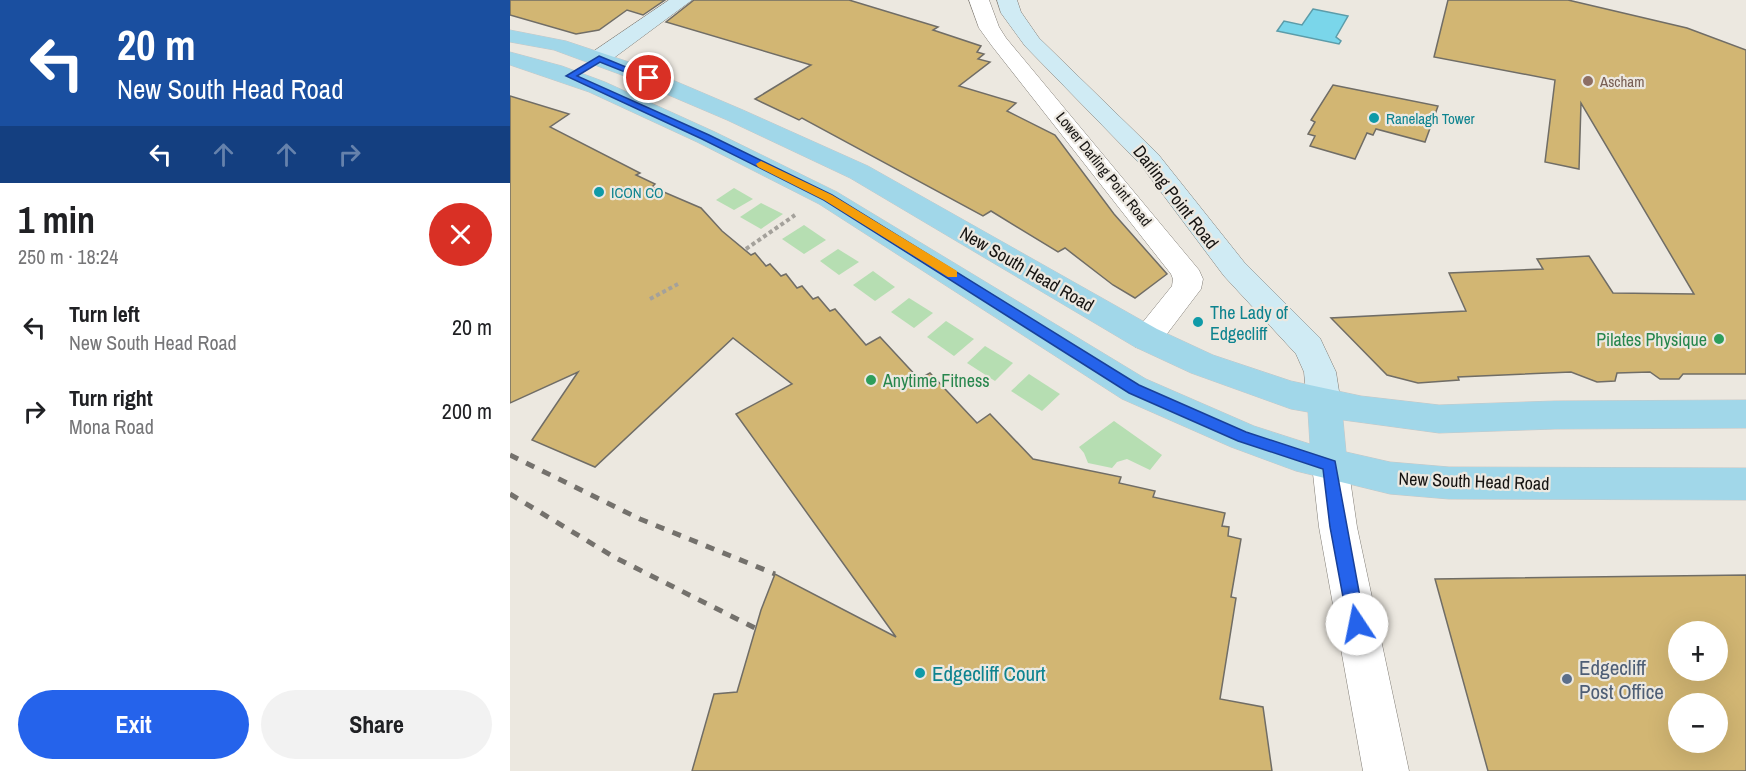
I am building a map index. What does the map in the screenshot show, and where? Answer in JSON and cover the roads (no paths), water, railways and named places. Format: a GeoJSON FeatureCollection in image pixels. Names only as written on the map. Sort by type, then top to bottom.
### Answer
{"type":"FeatureCollection","features":[{"type":"Feature","properties":{"kind":"main road","name":"New South Head Road"},"geometry":{"type":"LineString","coordinates":[[510,36],[559,45],[599,58],[735,115],[859,172],[1146,338],[1221,371],[1291,395],[1324,404],[1439,419],[1555,415],[1746,414]]}},
{"type":"Feature","properties":{"kind":"main road"},"geometry":{"type":"LineString","coordinates":[[570,76],[599,58]]}},
{"type":"Feature","properties":{"kind":"main road","name":"New South Head Road"},"geometry":{"type":"LineString","coordinates":[[513,60],[570,76],[706,137],[828,198],[1134,389],[1243,437],[1329,465],[1390,478],[1449,483],[1746,484]]}},
{"type":"Feature","properties":{"kind":"main road"},"geometry":{"type":"LineString","coordinates":[[1324,404],[1329,465]]}},
{"type":"Feature","properties":{"kind":"street"},"geometry":{"type":"LineString","coordinates":[[599,58],[682,0]]}},
{"type":"Feature","properties":{"kind":"street","name":"Lower Darling Point Road"},"geometry":{"type":"LineString","coordinates":[[979,0],[989,28],[999,42],[1184,270],[1188,279],[1186,290],[1146,338]]}},
{"type":"Feature","properties":{"kind":"street","name":"Darling Point Road"},"geometry":{"type":"LineString","coordinates":[[1007,0],[1011,13],[1032,42],[1149,159],[1234,269],[1309,347],[1320,372],[1324,404]]}},
{"type":"Feature","properties":{"kind":"street"},"geometry":{"type":"LineString","coordinates":[[1329,465],[1338,527],[1386,771]]}},
{"type":"Feature","properties":{"kind":"water"},"geometry":{"type":"Polygon","coordinates":[[[1313,9],[1348,16],[1336,37],[1341,41],[1339,44],[1277,31],[1284,21],[1302,25],[1313,9]]]}},
{"type":"Feature","properties":{"kind":"railway"},"geometry":{"type":"LineString","coordinates":[[510,455],[640,519],[775,574]]}},
{"type":"Feature","properties":{"kind":"railway"},"geometry":{"type":"LineString","coordinates":[[510,494],[614,557],[755,628]]}},
{"type":"Feature","properties":{"kind":"place","name":"Ascham"},"geometry":{"type":"Point","coordinates":[1588,81]}},
{"type":"Feature","properties":{"kind":"place","name":"Ranelagh Tower"},"geometry":{"type":"Point","coordinates":[1374,118]}},
{"type":"Feature","properties":{"kind":"place","name":"ICON CO"},"geometry":{"type":"Point","coordinates":[599,192]}},
{"type":"Feature","properties":{"kind":"place","name":"The Lady of Edgecliff"},"geometry":{"type":"Point","coordinates":[1198,322]}},
{"type":"Feature","properties":{"kind":"place","name":"Pilates Physique"},"geometry":{"type":"Point","coordinates":[1719,339]}},
{"type":"Feature","properties":{"kind":"place","name":"Anytime Fitness"},"geometry":{"type":"Point","coordinates":[871,380]}},
{"type":"Feature","properties":{"kind":"place","name":"Edgecliff Court"},"geometry":{"type":"Point","coordinates":[920,673]}},
{"type":"Feature","properties":{"kind":"place","name":"Edgecliff Post Office"},"geometry":{"type":"Point","coordinates":[1567,679]}}]}
